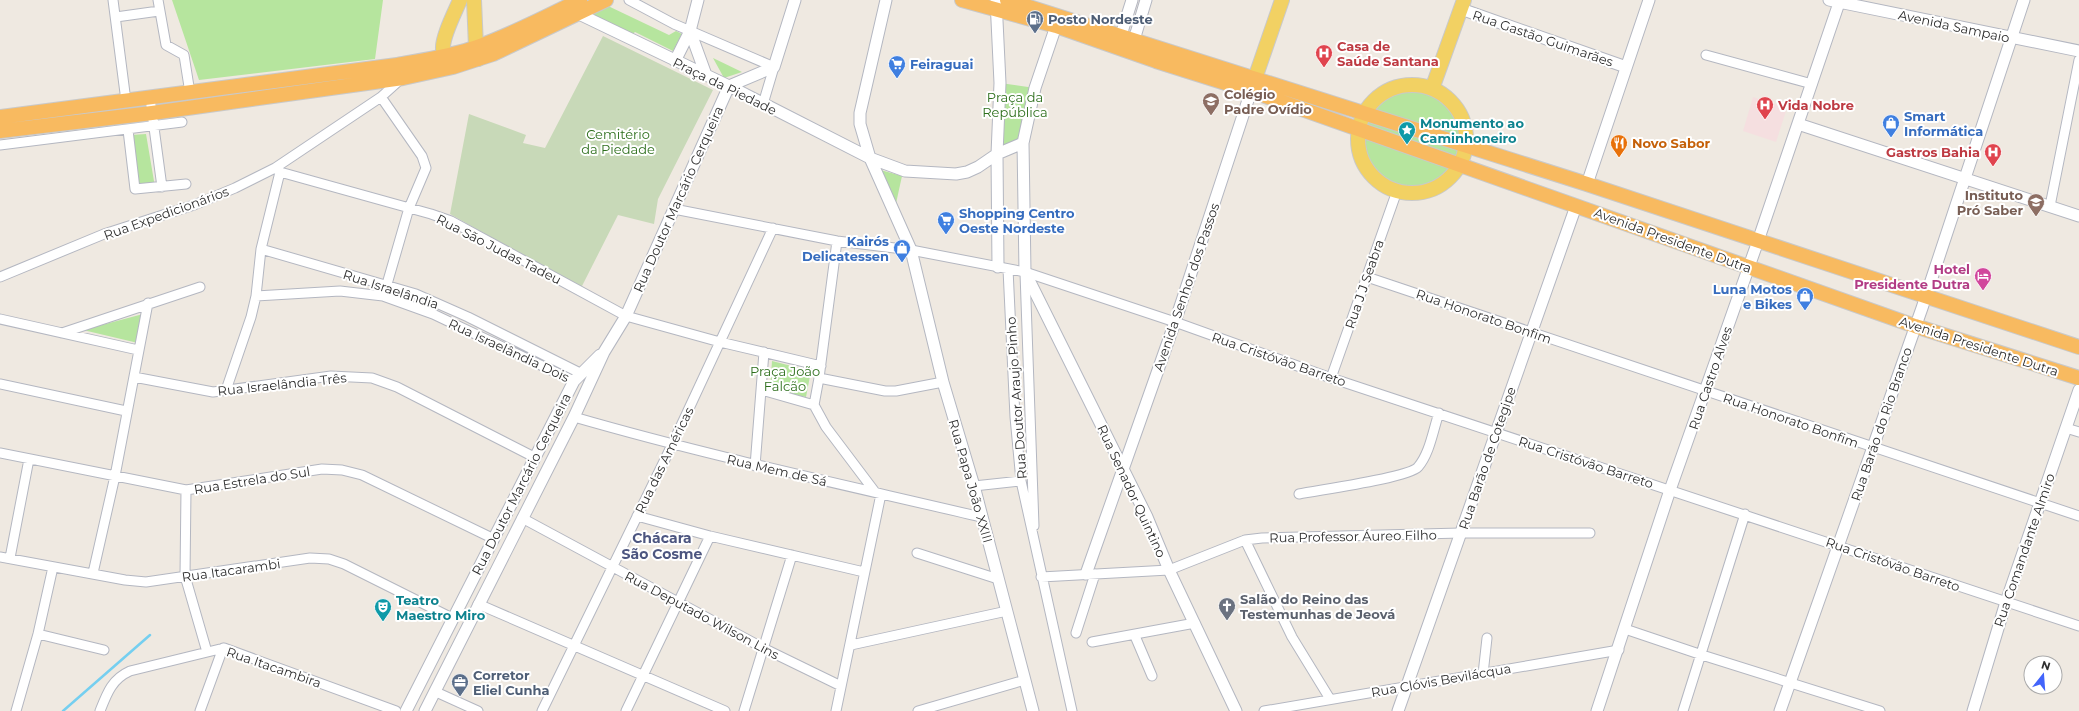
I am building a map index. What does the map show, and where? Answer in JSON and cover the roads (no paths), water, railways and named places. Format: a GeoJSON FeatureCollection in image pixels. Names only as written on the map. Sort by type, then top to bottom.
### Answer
{"type":"FeatureCollection","features":[{"type":"Feature","properties":{"kind":"highway"},"geometry":{"type":"LineString","coordinates":[[477,53],[517,31],[580,0]]}},
{"type":"Feature","properties":{"kind":"highway"},"geometry":{"type":"LineString","coordinates":[[0,132],[128,123],[152,113],[182,115],[403,78],[449,61],[518,43],[606,0]]}},
{"type":"Feature","properties":{"kind":"highway"},"geometry":{"type":"LineString","coordinates":[[962,0],[1000,3],[1128,37],[1177,54],[1253,85]]}},
{"type":"Feature","properties":{"kind":"highway"},"geometry":{"type":"LineString","coordinates":[[1000,3],[1056,26],[1156,62],[1253,85]]}},
{"type":"Feature","properties":{"kind":"highway"},"geometry":{"type":"LineString","coordinates":[[1056,26],[1071,26],[1157,53],[1177,54]]}},
{"type":"Feature","properties":{"kind":"highway"},"geometry":{"type":"LineString","coordinates":[[0,117],[397,65],[449,61]]}},
{"type":"Feature","properties":{"kind":"highway","name":"Avenida Presidente Dutra"},"geometry":{"type":"LineString","coordinates":[[1253,85],[1365,113],[1587,184],[2079,347]]}},
{"type":"Feature","properties":{"kind":"highway","name":"Avenida Presidente Dutra"},"geometry":{"type":"LineString","coordinates":[[1253,85],[1460,166],[1915,326],[2079,378]]}},
{"type":"Feature","properties":{"kind":"main road"},"geometry":{"type":"LineString","coordinates":[[449,61],[443,48],[444,41],[460,0]]}},
{"type":"Feature","properties":{"kind":"main road"},"geometry":{"type":"LineString","coordinates":[[474,0],[477,53]]}},
{"type":"Feature","properties":{"kind":"main road","name":"Avenida Senhor dos Passos"},"geometry":{"type":"LineString","coordinates":[[1253,85],[1282,0]]}},
{"type":"Feature","properties":{"kind":"main road"},"geometry":{"type":"LineString","coordinates":[[1432,89],[1462,4]]}},
{"type":"Feature","properties":{"kind":"main road"},"geometry":{"type":"LineString","coordinates":[[1411,85],[1432,89],[1449,99],[1461,115],[1465,126],[1466,146],[1460,166],[1450,178],[1429,190],[1415,193],[1386,186],[1368,169],[1359,148],[1360,128],[1365,113],[1373,102],[1391,89],[1411,85]]}},
{"type":"Feature","properties":{"kind":"street"},"geometry":{"type":"LineString","coordinates":[[113,0],[126,101]]}},
{"type":"Feature","properties":{"kind":"street"},"geometry":{"type":"LineString","coordinates":[[158,0],[166,45],[184,55],[190,93]]}},
{"type":"Feature","properties":{"kind":"street"},"geometry":{"type":"LineString","coordinates":[[629,0],[690,31],[774,67]]}},
{"type":"Feature","properties":{"kind":"street"},"geometry":{"type":"LineString","coordinates":[[675,61],[690,31],[698,0]]}},
{"type":"Feature","properties":{"kind":"street"},"geometry":{"type":"LineString","coordinates":[[763,104],[795,0]]}},
{"type":"Feature","properties":{"kind":"street","name":"Rua Papa João XXIII"},"geometry":{"type":"LineString","coordinates":[[886,0],[859,118],[870,158],[897,222],[911,250],[943,382],[974,486],[981,518],[1033,711]]}},
{"type":"Feature","properties":{"kind":"street"},"geometry":{"type":"LineString","coordinates":[[1128,37],[1132,0]]}},
{"type":"Feature","properties":{"kind":"street"},"geometry":{"type":"LineString","coordinates":[[1128,37],[1146,0]]}},
{"type":"Feature","properties":{"kind":"street"},"geometry":{"type":"LineString","coordinates":[[1587,184],[1649,0]]}},
{"type":"Feature","properties":{"kind":"street","name":"Rua Barão do Rio Branco"},"geometry":{"type":"LineString","coordinates":[[1780,711],[1926,296],[2024,0]]}},
{"type":"Feature","properties":{"kind":"street","name":"Avenida Sampaio"},"geometry":{"type":"LineString","coordinates":[[1836,1],[2079,51]]}},
{"type":"Feature","properties":{"kind":"street","name":"Rua Castro Alves"},"geometry":{"type":"LineString","coordinates":[[1597,711],[1670,490],[1812,84],[1836,1]]}},
{"type":"Feature","properties":{"kind":"street"},"geometry":{"type":"LineString","coordinates":[[1000,3],[1000,83],[997,154],[1003,268]]}},
{"type":"Feature","properties":{"kind":"street","name":"Rua Gastão Guimarães"},"geometry":{"type":"LineString","coordinates":[[1462,4],[1626,67]]}},
{"type":"Feature","properties":{"kind":"street"},"geometry":{"type":"LineString","coordinates":[[116,17],[159,11]]}},
{"type":"Feature","properties":{"kind":"street","name":"Praça da Piedade"},"geometry":{"type":"LineString","coordinates":[[579,14],[729,86],[870,158],[909,172],[956,174],[978,168],[997,154],[1023,144]]}},
{"type":"Feature","properties":{"kind":"street"},"geometry":{"type":"LineString","coordinates":[[1025,272],[1023,144],[1036,88],[1056,26]]}},
{"type":"Feature","properties":{"kind":"street"},"geometry":{"type":"LineString","coordinates":[[690,31],[706,75]]}},
{"type":"Feature","properties":{"kind":"street"},"geometry":{"type":"LineString","coordinates":[[1706,55],[1812,84]]}},
{"type":"Feature","properties":{"kind":"street"},"geometry":{"type":"LineString","coordinates":[[2050,206],[2079,60]]}},
{"type":"Feature","properties":{"kind":"street"},"geometry":{"type":"LineString","coordinates":[[729,86],[774,67]]}},
{"type":"Feature","properties":{"kind":"street","name":"Rua Expedicionários"},"geometry":{"type":"LineString","coordinates":[[0,277],[104,234],[216,197],[278,170],[381,97],[403,78]]}},
{"type":"Feature","properties":{"kind":"street","name":"Avenida Senhor dos Passos"},"geometry":{"type":"LineString","coordinates":[[1091,574],[1122,470],[1175,322],[1253,85]]}},
{"type":"Feature","properties":{"kind":"street","name":"Rua Doutor Marcário Cerqueira"},"geometry":{"type":"LineString","coordinates":[[427,708],[478,604],[574,417],[604,352],[626,316],[729,86]]}},
{"type":"Feature","properties":{"kind":"street"},"geometry":{"type":"LineString","coordinates":[[381,97],[426,162],[425,174],[409,208],[383,296]]}},
{"type":"Feature","properties":{"kind":"street"},"geometry":{"type":"LineString","coordinates":[[150,98],[162,187]]}},
{"type":"Feature","properties":{"kind":"street"},"geometry":{"type":"LineString","coordinates":[[0,145],[128,123],[154,127],[182,115]]}},
{"type":"Feature","properties":{"kind":"street"},"geometry":{"type":"LineString","coordinates":[[128,123],[133,188],[139,190],[186,184]]}},
{"type":"Feature","properties":{"kind":"street"},"geometry":{"type":"LineString","coordinates":[[1798,124],[2079,216]]}},
{"type":"Feature","properties":{"kind":"street"},"geometry":{"type":"LineString","coordinates":[[226,390],[247,331],[256,296],[261,249],[278,170]]}},
{"type":"Feature","properties":{"kind":"street","name":"Rua São Judas Tadeu"},"geometry":{"type":"LineString","coordinates":[[278,170],[451,221],[626,316],[720,342],[764,352]]}},
{"type":"Feature","properties":{"kind":"street","name":"Rua J J Seabra"},"geometry":{"type":"LineString","coordinates":[[1332,378],[1398,190]]}},
{"type":"Feature","properties":{"kind":"street","name":"Rua Barão de Cotegipe"},"geometry":{"type":"LineString","coordinates":[[1398,711],[1576,206]]}},
{"type":"Feature","properties":{"kind":"street","name":"Rua Cristóvão Barreto"},"geometry":{"type":"LineString","coordinates":[[674,209],[837,241],[911,250],[1025,272],[1175,322],[1332,378],[1746,514],[2079,626]]}},
{"type":"Feature","properties":{"kind":"street","name":"Rua das Américas"},"geometry":{"type":"LineString","coordinates":[[542,711],[672,445],[773,228]]}},
{"type":"Feature","properties":{"kind":"street"},"geometry":{"type":"LineString","coordinates":[[836,711],[851,645],[878,493],[826,427],[814,405],[821,366],[837,241]]}},
{"type":"Feature","properties":{"kind":"street","name":"Rua Israelândia"},"geometry":{"type":"LineString","coordinates":[[261,249],[387,286],[440,304],[577,377]]}},
{"type":"Feature","properties":{"kind":"street","name":"Rua Doutor Araujo Pinho"},"geometry":{"type":"LineString","coordinates":[[1003,268],[1021,482],[1072,711]]}},
{"type":"Feature","properties":{"kind":"street","name":"Rua Senador Quintino"},"geometry":{"type":"LineString","coordinates":[[1025,272],[1122,470],[1147,517],[1169,570],[1236,711]]}},
{"type":"Feature","properties":{"kind":"street","name":"Rua Doutor Araujo Pinho"},"geometry":{"type":"LineString","coordinates":[[1025,272],[1035,550]]}},
{"type":"Feature","properties":{"kind":"street","name":"Rua Honorato Bonfim"},"geometry":{"type":"LineString","coordinates":[[1367,277],[1705,392],[2079,516]]}},
{"type":"Feature","properties":{"kind":"street"},"geometry":{"type":"LineString","coordinates":[[62,333],[148,303],[200,287]]}},
{"type":"Feature","properties":{"kind":"street","name":"Rua Israelândia Dois"},"geometry":{"type":"LineString","coordinates":[[256,296],[340,291],[383,296],[433,314],[577,377]]}},
{"type":"Feature","properties":{"kind":"street"},"geometry":{"type":"LineString","coordinates":[[93,573],[115,476],[126,411],[148,303]]}},
{"type":"Feature","properties":{"kind":"street"},"geometry":{"type":"LineString","coordinates":[[0,319],[138,350]]}},
{"type":"Feature","properties":{"kind":"street","name":"Rua Doutor Marcário Cerqueira"},"geometry":{"type":"LineString","coordinates":[[406,711],[492,538],[577,377],[604,352]]}},
{"type":"Feature","properties":{"kind":"street"},"geometry":{"type":"LineString","coordinates":[[755,466],[764,352],[821,366]]}},
{"type":"Feature","properties":{"kind":"street","name":"Rua Israelândia Três"},"geometry":{"type":"LineString","coordinates":[[134,377],[208,392],[331,376],[372,378],[397,387],[534,457]]}},
{"type":"Feature","properties":{"kind":"street"},"geometry":{"type":"LineString","coordinates":[[819,378],[885,391],[896,391],[943,382]]}},
{"type":"Feature","properties":{"kind":"street"},"geometry":{"type":"LineString","coordinates":[[0,384],[126,411]]}},
{"type":"Feature","properties":{"kind":"street"},"geometry":{"type":"LineString","coordinates":[[762,390],[814,405]]}},
{"type":"Feature","properties":{"kind":"street","name":"Rua Comandante Almiro"},"geometry":{"type":"LineString","coordinates":[[1973,711],[2006,602],[2079,390]]}},
{"type":"Feature","properties":{"kind":"street"},"geometry":{"type":"LineString","coordinates":[[1299,494],[1414,471],[1424,458],[1439,413]]}},
{"type":"Feature","properties":{"kind":"street","name":"Rua Mem de Sá"},"geometry":{"type":"LineString","coordinates":[[574,417],[672,445],[755,466],[878,493],[981,518]]}},
{"type":"Feature","properties":{"kind":"street"},"geometry":{"type":"LineString","coordinates":[[2066,428],[2079,432]]}},
{"type":"Feature","properties":{"kind":"street","name":"Rua Estrela do Sul"},"geometry":{"type":"LineString","coordinates":[[0,453],[186,490],[322,469],[342,470],[362,475],[492,538]]}},
{"type":"Feature","properties":{"kind":"street"},"geometry":{"type":"LineString","coordinates":[[10,558],[29,459]]}},
{"type":"Feature","properties":{"kind":"street"},"geometry":{"type":"LineString","coordinates":[[974,486],[1021,482]]}},
{"type":"Feature","properties":{"kind":"street"},"geometry":{"type":"LineString","coordinates":[[186,490],[185,576],[207,652]]}},
{"type":"Feature","properties":{"kind":"street"},"geometry":{"type":"LineString","coordinates":[[1683,711],[1746,514]]}},
{"type":"Feature","properties":{"kind":"street"},"geometry":{"type":"LineString","coordinates":[[637,516],[710,536],[864,572]]}},
{"type":"Feature","properties":{"kind":"street","name":"Rua Deputado Wilson Lins"},"geometry":{"type":"LineString","coordinates":[[522,518],[765,649],[841,686]]}},
{"type":"Feature","properties":{"kind":"street","name":"Rua Professor Áureo Filho"},"geometry":{"type":"LineString","coordinates":[[1041,577],[1169,570],[1245,540],[1262,538],[1461,533],[1590,533]]}},
{"type":"Feature","properties":{"kind":"street"},"geometry":{"type":"LineString","coordinates":[[626,711],[710,536]]}},
{"type":"Feature","properties":{"kind":"street"},"geometry":{"type":"LineString","coordinates":[[1245,540],[1292,637],[1330,699]]}},
{"type":"Feature","properties":{"kind":"street"},"geometry":{"type":"LineString","coordinates":[[917,553],[998,579]]}},
{"type":"Feature","properties":{"kind":"street"},"geometry":{"type":"LineString","coordinates":[[744,711],[765,649],[792,555]]}},
{"type":"Feature","properties":{"kind":"street","name":"Rua Itacarambi"},"geometry":{"type":"LineString","coordinates":[[0,557],[125,580],[146,582],[310,558],[329,559],[344,564],[452,618]]}},
{"type":"Feature","properties":{"kind":"street"},"geometry":{"type":"LineString","coordinates":[[16,711],[38,634],[53,567]]}},
{"type":"Feature","properties":{"kind":"street"},"geometry":{"type":"LineString","coordinates":[[1076,633],[1091,574]]}},
{"type":"Feature","properties":{"kind":"street"},"geometry":{"type":"LineString","coordinates":[[478,604],[574,645],[643,677],[725,711]]}},
{"type":"Feature","properties":{"kind":"street"},"geometry":{"type":"LineString","coordinates":[[851,645],[1007,611]]}},
{"type":"Feature","properties":{"kind":"street"},"geometry":{"type":"LineString","coordinates":[[1092,642],[1135,636],[1195,623]]}},
{"type":"Feature","properties":{"kind":"street"},"geometry":{"type":"LineString","coordinates":[[1625,629],[1790,684],[1880,711]]}},
{"type":"Feature","properties":{"kind":"street"},"geometry":{"type":"LineString","coordinates":[[38,634],[104,650]]}},
{"type":"Feature","properties":{"kind":"street"},"geometry":{"type":"LineString","coordinates":[[1135,636],[1152,676]]}},
{"type":"Feature","properties":{"kind":"street"},"geometry":{"type":"LineString","coordinates":[[1483,674],[1487,638]]}},
{"type":"Feature","properties":{"kind":"street"},"geometry":{"type":"LineString","coordinates":[[200,711],[223,648]]}},
{"type":"Feature","properties":{"kind":"street","name":"Rua Itacambira"},"geometry":{"type":"LineString","coordinates":[[100,711],[113,682],[130,670],[223,648],[396,711]]}},
{"type":"Feature","properties":{"kind":"street","name":"Rua Clóvis Bevilácqua"},"geometry":{"type":"LineString","coordinates":[[1264,711],[1618,650]]}},
{"type":"Feature","properties":{"kind":"street"},"geometry":{"type":"LineString","coordinates":[[424,674],[426,680],[429,682],[441,681]]}},
{"type":"Feature","properties":{"kind":"street"},"geometry":{"type":"LineString","coordinates":[[918,711],[950,707],[1025,680]]}},
{"type":"Feature","properties":{"kind":"street"},"geometry":{"type":"LineString","coordinates":[[436,692],[478,711]]}},
{"type":"Feature","properties":{"kind":"street"},"geometry":{"type":"LineString","coordinates":[[414,695],[422,698],[427,708]]}},
{"type":"Feature","properties":{"kind":"waterway"},"geometry":{"type":"LineString","coordinates":[[63,711],[150,635]]}},
{"type":"Feature","properties":{"kind":"place","name":"Posto Nordeste"},"geometry":{"type":"Point","coordinates":[1035,34]}},
{"type":"Feature","properties":{"kind":"place","name":"Casa de Saúde Santana"},"geometry":{"type":"Point","coordinates":[1324,68]}},
{"type":"Feature","properties":{"kind":"place","name":"Feiraguai"},"geometry":{"type":"Point","coordinates":[897,79]}},
{"type":"Feature","properties":{"kind":"place","name":"Colégio Padre Ovídio"},"geometry":{"type":"Point","coordinates":[1211,116]}},
{"type":"Feature","properties":{"kind":"place","name":"Vida Nobre"},"geometry":{"type":"Point","coordinates":[1765,120]}},
{"type":"Feature","properties":{"kind":"place","name":"Smart Informática"},"geometry":{"type":"Point","coordinates":[1891,138]}},
{"type":"Feature","properties":{"kind":"place","name":"Monumento ao Caminhoneiro"},"geometry":{"type":"Point","coordinates":[1407,145]}},
{"type":"Feature","properties":{"kind":"place","name":"Novo Sabor"},"geometry":{"type":"Point","coordinates":[1619,158]}},
{"type":"Feature","properties":{"kind":"place","name":"Gastros Bahia"},"geometry":{"type":"Point","coordinates":[1993,167]}},
{"type":"Feature","properties":{"kind":"place","name":"Instituto Pró Saber"},"geometry":{"type":"Point","coordinates":[2036,217]}},
{"type":"Feature","properties":{"kind":"place","name":"Shopping Centro Oeste Nordeste"},"geometry":{"type":"Point","coordinates":[946,235]}},
{"type":"Feature","properties":{"kind":"place","name":"Kairós Delicatessen"},"geometry":{"type":"Point","coordinates":[902,263]}},
{"type":"Feature","properties":{"kind":"place","name":"Hotel Presidente Dutra"},"geometry":{"type":"Point","coordinates":[1983,291]}},
{"type":"Feature","properties":{"kind":"place","name":"Luna Motos e Bikes"},"geometry":{"type":"Point","coordinates":[1805,311]}},
{"type":"Feature","properties":{"kind":"place","name":"Salão do Reino das Testemunhas de Jeová"},"geometry":{"type":"Point","coordinates":[1227,621]}},
{"type":"Feature","properties":{"kind":"place","name":"Teatro Maestro Miro"},"geometry":{"type":"Point","coordinates":[383,622]}},
{"type":"Feature","properties":{"kind":"place","name":"Corretor Eliel Cunha"},"geometry":{"type":"Point","coordinates":[460,697]}},
{"type":"Feature","properties":{"kind":"district","name":"Chácara São Cosme"},"geometry":{"type":"Point","coordinates":[662,546]}},
{"type":"Feature","properties":{"kind":"park label","name":"Praça da República"},"geometry":{"type":"Point","coordinates":[1015,104]}},
{"type":"Feature","properties":{"kind":"park label","name":"Cemitério da Piedade"},"geometry":{"type":"Point","coordinates":[618,142]}},
{"type":"Feature","properties":{"kind":"park label","name":"Praça João Falcão"},"geometry":{"type":"Point","coordinates":[785,378]}}]}
